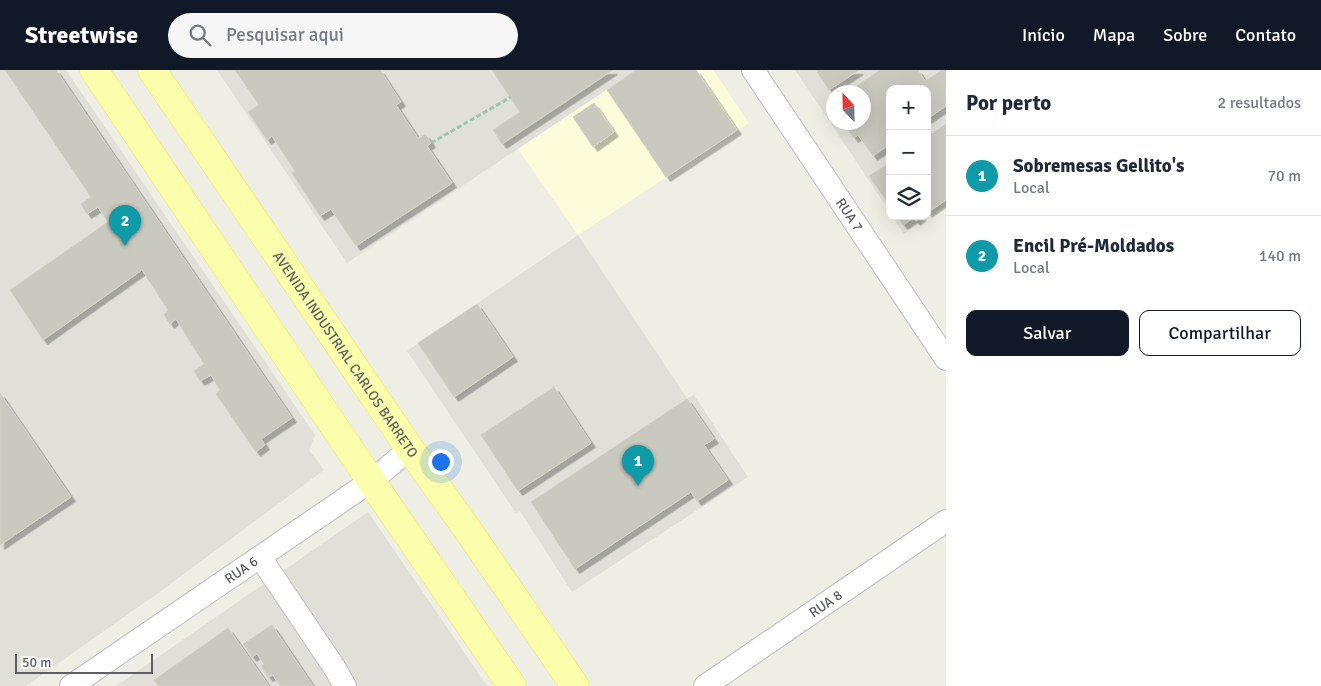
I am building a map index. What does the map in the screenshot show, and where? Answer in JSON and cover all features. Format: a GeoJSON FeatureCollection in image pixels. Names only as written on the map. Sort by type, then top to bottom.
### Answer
{"type":"FeatureCollection","features":[{"type":"Feature","properties":{"kind":"main road"},"geometry":{"type":"LineString","coordinates":[[94,70],[371,481],[512,686]]}},
{"type":"Feature","properties":{"kind":"main road","name":"AVENIDA INDUSTRIAL CARLOS BARRETO"},"geometry":{"type":"LineString","coordinates":[[152,70],[410,449],[575,686]]}},
{"type":"Feature","properties":{"kind":"street","name":"RUA 7"},"geometry":{"type":"LineString","coordinates":[[753,70],[946,359]]}},
{"type":"Feature","properties":{"kind":"street","name":"RUA 6"},"geometry":{"type":"LineString","coordinates":[[70,686],[371,481],[410,449]]}},
{"type":"Feature","properties":{"kind":"street","name":"RUA 8"},"geometry":{"type":"LineString","coordinates":[[706,686],[946,521]]}},
{"type":"Feature","properties":{"kind":"street"},"geometry":{"type":"LineString","coordinates":[[260,557],[346,686]]}},
{"type":"Feature","properties":{"kind":"path"},"geometry":{"type":"LineString","coordinates":[[431,143],[510,97]]}},
{"type":"Feature","properties":{"kind":"shaded area"},"geometry":{"type":"Polygon","coordinates":[[[0,70],[66,70],[315,435],[309,450],[324,470],[154,596],[26,686],[0,686],[0,70]]]}},
{"type":"Feature","properties":{"kind":"shaded area"},"geometry":{"type":"Polygon","coordinates":[[[217,70],[636,70],[347,263],[217,70]]]}},
{"type":"Feature","properties":{"kind":"shaded area"},"geometry":{"type":"Polygon","coordinates":[[[636,70],[713,70],[749,123],[578,235],[518,149],[636,70]]]}},
{"type":"Feature","properties":{"kind":"shaded area"},"geometry":{"type":"Polygon","coordinates":[[[795,70],[946,70],[946,206],[931,216],[931,85],[886,85],[886,206],[835,130],[871,130],[871,85],[826,85],[826,116],[795,70]]]}},
{"type":"Feature","properties":{"kind":"shaded area"},"geometry":{"type":"Polygon","coordinates":[[[895,220],[925,220],[904,234],[895,220]]]}},
{"type":"Feature","properties":{"kind":"shaded area"},"geometry":{"type":"Polygon","coordinates":[[[578,235],[687,398],[694,395],[748,477],[572,592],[520,511],[516,513],[407,351],[578,235]]]}},
{"type":"Feature","properties":{"kind":"shaded area"},"geometry":{"type":"Polygon","coordinates":[[[368,512],[487,686],[116,686],[368,512]]]}},
{"type":"Feature","properties":{"kind":"building"},"geometry":{"type":"Polygon","coordinates":[[[5,70],[56,70],[292,418],[261,439],[265,445],[256,452],[216,394],[220,390],[211,375],[200,381],[194,371],[204,364],[176,319],[170,324],[164,315],[168,310],[142,270],[43,340],[10,290],[108,222],[98,207],[87,214],[81,204],[91,197],[5,70]]]}},
{"type":"Feature","properties":{"kind":"building"},"geometry":{"type":"Polygon","coordinates":[[[235,70],[380,70],[401,102],[396,105],[418,138],[425,134],[431,143],[427,146],[452,183],[356,246],[331,209],[320,216],[292,173],[295,171],[272,136],[267,140],[248,112],[259,105],[235,70]]]}},
{"type":"Feature","properties":{"kind":"building"},"geometry":{"type":"Polygon","coordinates":[[[492,70],[613,70],[502,144],[493,130],[520,112],[492,70]]]}},
{"type":"Feature","properties":{"kind":"building"},"geometry":{"type":"Polygon","coordinates":[[[636,70],[696,70],[737,130],[666,177],[607,90],[636,70]]]}},
{"type":"Feature","properties":{"kind":"building"},"geometry":{"type":"Polygon","coordinates":[[[816,70],[859,70],[836,85],[826,85],[816,70]]]}},
{"type":"Feature","properties":{"kind":"building"},"geometry":{"type":"Polygon","coordinates":[[[880,70],[918,70],[925,81],[942,70],[946,70],[946,106],[931,116],[931,85],[886,85],[886,147],[873,156],[858,135],[854,138],[848,130],[871,130],[871,85],[858,85],[880,70]]]}},
{"type":"Feature","properties":{"kind":"building"},"geometry":{"type":"Polygon","coordinates":[[[594,103],[614,132],[593,147],[573,117],[594,103]]]}},
{"type":"Feature","properties":{"kind":"building"},"geometry":{"type":"Polygon","coordinates":[[[946,124],[946,200],[931,210],[931,175],[931,134],[946,124]]]}},
{"type":"Feature","properties":{"kind":"building"},"geometry":{"type":"Polygon","coordinates":[[[886,165],[886,200],[869,176],[886,165]]]}},
{"type":"Feature","properties":{"kind":"building"},"geometry":{"type":"Polygon","coordinates":[[[900,220],[910,220],[903,225],[900,220]]]}},
{"type":"Feature","properties":{"kind":"building"},"geometry":{"type":"Polygon","coordinates":[[[477,304],[513,357],[454,397],[418,343],[477,304]]]}},
{"type":"Feature","properties":{"kind":"building"},"geometry":{"type":"Polygon","coordinates":[[[554,387],[591,443],[518,491],[481,435],[554,387]]]}},
{"type":"Feature","properties":{"kind":"building"},"geometry":{"type":"Polygon","coordinates":[[[0,393],[71,497],[0,545],[0,393]]]}},
{"type":"Feature","properties":{"kind":"building"},"geometry":{"type":"Polygon","coordinates":[[[687,399],[714,439],[704,445],[728,480],[697,501],[691,492],[575,569],[531,502],[687,399]]]}},
{"type":"Feature","properties":{"kind":"building"},"geometry":{"type":"Polygon","coordinates":[[[272,625],[313,686],[280,686],[273,675],[268,677],[261,666],[264,664],[257,654],[252,657],[243,644],[272,625]]]}},
{"type":"Feature","properties":{"kind":"building"},"geometry":{"type":"Polygon","coordinates":[[[228,628],[269,686],[158,686],[154,680],[228,628]]]}},
{"type":"Feature","properties":{"kind":"place","name":"Encil Pré-Moldados"},"geometry":{"type":"Point","coordinates":[125,246]}},
{"type":"Feature","properties":{"kind":"place","name":"Sobremesas Gellito's"},"geometry":{"type":"Point","coordinates":[638,486]}}]}
